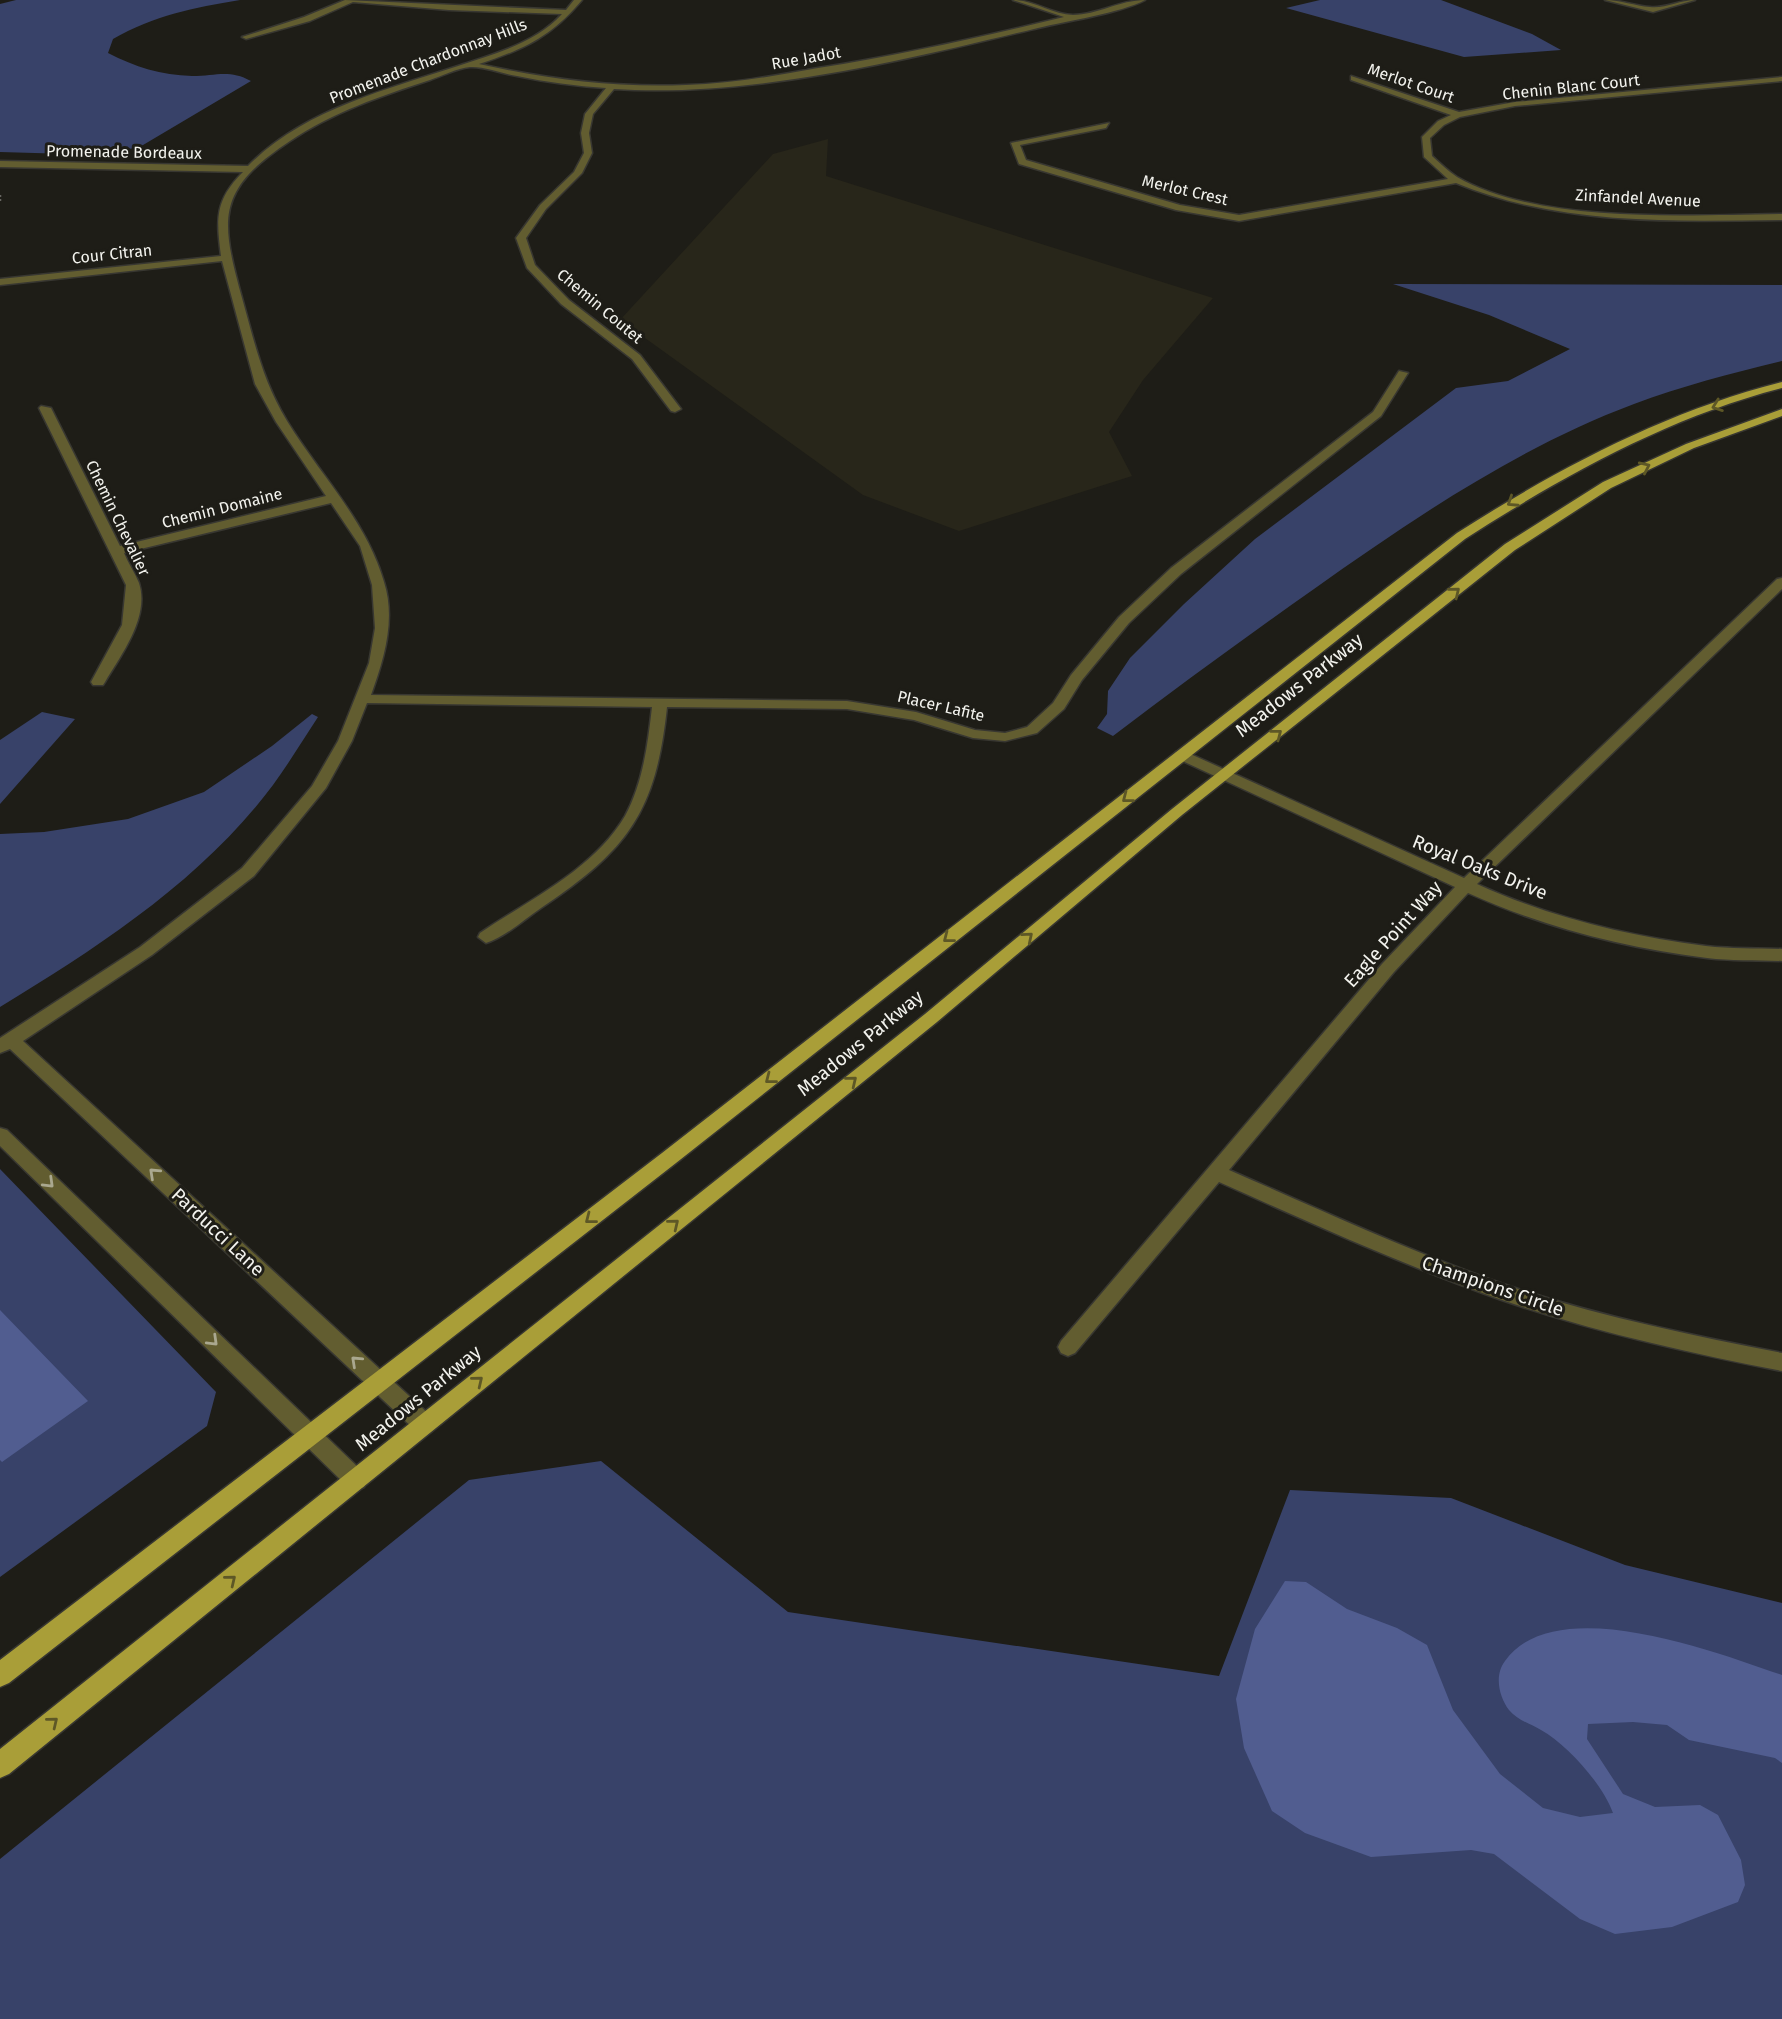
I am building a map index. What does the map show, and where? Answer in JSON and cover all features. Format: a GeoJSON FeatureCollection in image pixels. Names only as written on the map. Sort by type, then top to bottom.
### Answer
{"type":"FeatureCollection","features":[{"type":"Feature","properties":{"kind":"main road","name":"Meadows Parkway"},"geometry":{"type":"LineString","coordinates":[[0,1675],[669,1158],[1461,536],[1521,496],[1621,443],[1706,410],[1782,385]]}},
{"type":"Feature","properties":{"kind":"main road","name":"Meadows Parkway"},"geometry":{"type":"LineString","coordinates":[[0,1765],[931,1018],[1177,812],[1510,548],[1607,485],[1690,446],[1782,412]]}},
{"type":"Feature","properties":{"kind":"street"},"geometry":{"type":"LineString","coordinates":[[246,37],[307,19],[353,0],[449,8],[570,12]]}},
{"type":"Feature","properties":{"kind":"street","name":"Promenade Chardonnay Hills"},"geometry":{"type":"LineString","coordinates":[[5,1044],[146,951],[248,872],[318,788],[345,741],[364,699],[376,663],[382,628],[379,585],[366,546],[282,422],[261,384],[226,258],[222,228],[225,204],[248,169],[289,136],[337,111],[472,65],[539,37],[570,12],[578,0]]}},
{"type":"Feature","properties":{"kind":"street"},"geometry":{"type":"LineString","coordinates":[[1017,0],[1073,18]]}},
{"type":"Feature","properties":{"kind":"street","name":"Rue Jadot"},"geometry":{"type":"LineString","coordinates":[[472,65],[534,79],[611,87],[685,88],[730,85],[932,50],[1141,0]]}},
{"type":"Feature","properties":{"kind":"street"},"geometry":{"type":"LineString","coordinates":[[1609,0],[1653,10],[1691,0]]}},
{"type":"Feature","properties":{"kind":"street","name":"Merlot Court"},"geometry":{"type":"LineString","coordinates":[[1354,78],[1458,115]]}},
{"type":"Feature","properties":{"kind":"street","name":"Chenin Blanc Court"},"geometry":{"type":"LineString","coordinates":[[1456,180],[1427,157],[1426,137],[1441,123],[1458,115],[1515,104],[1782,79]]}},
{"type":"Feature","properties":{"kind":"street","name":"Chemin Coutet"},"geometry":{"type":"LineString","coordinates":[[611,87],[589,114],[584,133],[588,153],[578,173],[543,207],[521,238],[530,266],[565,302],[636,357],[675,409]]}},
{"type":"Feature","properties":{"kind":"street","name":"Merlot Crest"},"geometry":{"type":"LineString","coordinates":[[1106,125],[1015,143],[1022,162],[1179,208],[1239,218],[1456,180]]}},
{"type":"Feature","properties":{"kind":"street","name":"Promenade Bordeaux"},"geometry":{"type":"LineString","coordinates":[[0,164],[248,169]]}},
{"type":"Feature","properties":{"kind":"street","name":"Zinfandel Avenue"},"geometry":{"type":"LineString","coordinates":[[1456,180],[1510,199],[1580,213],[1782,217]]}},
{"type":"Feature","properties":{"kind":"street","name":"Cour Citran"},"geometry":{"type":"LineString","coordinates":[[0,282],[226,258]]}},
{"type":"Feature","properties":{"kind":"street","name":"Placer Lafite"},"geometry":{"type":"LineString","coordinates":[[364,699],[847,705],[916,716],[973,734],[1005,737],[1031,730],[1059,706],[1076,678],[1142,603],[1176,570],[1377,414],[1403,373]]}},
{"type":"Feature","properties":{"kind":"street","name":"Chemin Chevalier"},"geometry":{"type":"LineString","coordinates":[[45,408],[133,585],[134,608],[126,636],[98,682]]}},
{"type":"Feature","properties":{"kind":"street","name":"Chemin Domaine"},"geometry":{"type":"LineString","coordinates":[[117,551],[335,498]]}},
{"type":"Feature","properties":{"kind":"street","name":"Eagle Point Way"},"geometry":{"type":"LineString","coordinates":[[1068,1347],[1388,968],[1465,886],[1782,582]]}},
{"type":"Feature","properties":{"kind":"street"},"geometry":{"type":"LineString","coordinates":[[486,937],[601,857],[633,816],[647,779],[660,701]]}},
{"type":"Feature","properties":{"kind":"street","name":"Royal Oaks Drive"},"geometry":{"type":"LineString","coordinates":[[1181,755],[1507,904],[1583,929],[1707,952],[1782,955]]}},
{"type":"Feature","properties":{"kind":"street","name":"Parducci Lane"},"geometry":{"type":"LineString","coordinates":[[5,1044],[424,1424]]}},
{"type":"Feature","properties":{"kind":"street"},"geometry":{"type":"LineString","coordinates":[[0,1135],[356,1480]]}},
{"type":"Feature","properties":{"kind":"street","name":"Champions Circle"},"geometry":{"type":"LineString","coordinates":[[1216,1172],[1412,1258],[1549,1307],[1708,1348],[1782,1362]]}},
{"type":"Feature","properties":{"kind":"path"},"geometry":{"type":"LineString","coordinates":[[0,195],[0,201]]}},
{"type":"Feature","properties":{"kind":"shaded area"},"geometry":{"type":"Polygon","coordinates":[[[16,0],[240,0],[190,10],[144,24],[113,39],[108,53],[159,72],[192,76],[229,74],[251,81],[138,148],[69,154],[0,152],[0,4],[16,0]]]}},
{"type":"Feature","properties":{"kind":"shaded area"},"geometry":{"type":"Polygon","coordinates":[[[1320,0],[1441,0],[1532,34],[1561,50],[1464,57],[1286,8],[1320,0]]]}},
{"type":"Feature","properties":{"kind":"shaded area"},"geometry":{"type":"Polygon","coordinates":[[[828,139],[826,176],[1213,298],[1143,380],[1109,432],[1132,476],[959,531],[863,495],[620,320],[773,154],[828,139]]]}},
{"type":"Feature","properties":{"kind":"shaded area"},"geometry":{"type":"Polygon","coordinates":[[[1393,284],[1782,285],[1782,361],[1670,391],[1591,421],[1550,441],[1468,486],[1352,562],[1113,736],[1097,728],[1107,714],[1108,691],[1130,658],[1255,539],[1456,388],[1508,381],[1570,349],[1489,315],[1393,284]]]}},
{"type":"Feature","properties":{"kind":"shaded area"},"geometry":{"type":"Polygon","coordinates":[[[42,712],[75,719],[0,804],[0,740],[42,712]]]}},
{"type":"Feature","properties":{"kind":"shaded area"},"geometry":{"type":"Polygon","coordinates":[[[312,714],[318,717],[279,777],[215,851],[147,909],[75,960],[0,1007],[0,834],[44,832],[128,819],[204,792],[272,746],[312,714]]]}},
{"type":"Feature","properties":{"kind":"shaded area"},"geometry":{"type":"Polygon","coordinates":[[[0,1169],[216,1392],[207,1426],[0,1577],[0,1169]]]}},
{"type":"Feature","properties":{"kind":"shaded area"},"geometry":{"type":"Polygon","coordinates":[[[0,1310],[88,1401],[2,1462],[0,1460],[0,1310]]]}},
{"type":"Feature","properties":{"kind":"shaded area"},"geometry":{"type":"Polygon","coordinates":[[[601,1461],[788,1612],[1219,1676],[1290,1490],[1451,1498],[1625,1565],[1782,1603],[1782,2019],[0,2019],[0,1859],[469,1480],[601,1461]]]}},
{"type":"Feature","properties":{"kind":"shaded area"},"geometry":{"type":"Polygon","coordinates":[[[1285,1581],[1306,1582],[1347,1609],[1397,1628],[1427,1645],[1453,1710],[1500,1774],[1543,1808],[1580,1817],[1613,1813],[1593,1778],[1573,1755],[1541,1730],[1512,1713],[1500,1692],[1499,1679],[1505,1661],[1529,1640],[1560,1630],[1598,1628],[1638,1633],[1679,1642],[1782,1675],[1782,1763],[1775,1758],[1689,1740],[1667,1725],[1633,1722],[1588,1724],[1587,1739],[1623,1794],[1655,1807],[1700,1805],[1718,1815],[1741,1860],[1745,1885],[1738,1902],[1672,1927],[1615,1934],[1580,1919],[1494,1854],[1471,1850],[1371,1857],[1305,1833],[1272,1811],[1244,1748],[1236,1699],[1255,1629],[1285,1581]]]}}]}
